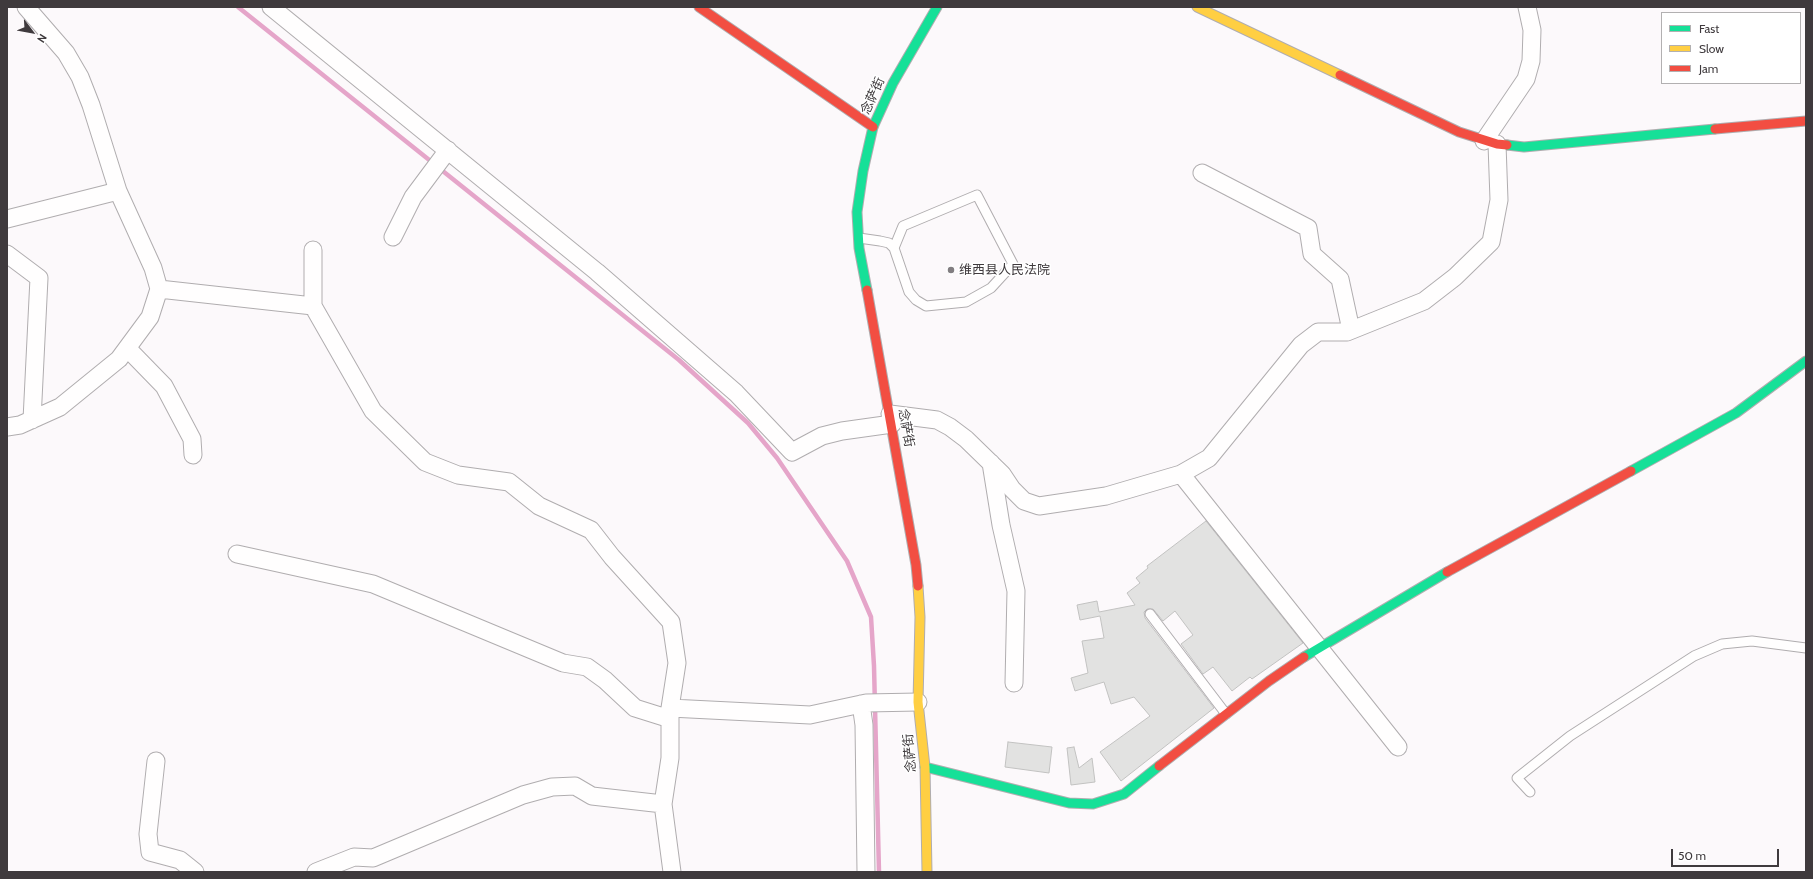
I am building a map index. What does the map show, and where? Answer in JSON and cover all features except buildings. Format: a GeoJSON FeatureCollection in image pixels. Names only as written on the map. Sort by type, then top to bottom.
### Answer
{"type":"FeatureCollection","features":[{"type":"Feature","properties":{"kind":"street"},"geometry":{"type":"LineString","coordinates":[[7,427],[20,425],[60,408],[119,359],[150,317],[159,289],[153,268],[118,191],[91,105],[80,77],[66,53],[26,7]]}},
{"type":"Feature","properties":{"kind":"street"},"geometry":{"type":"LineString","coordinates":[[271,7],[597,272],[698,359],[756,412],[792,452],[822,436],[891,419],[937,420],[950,427],[966,439],[1002,474],[1012,490],[1024,501],[1039,506],[1106,496],[1181,474],[1209,458],[1301,345],[1318,332],[1351,330],[1424,301],[1455,277],[1491,242],[1499,200],[1490,142],[1526,78],[1532,61],[1532,30],[1527,7]]}},
{"type":"Feature","properties":{"kind":"street"},"geometry":{"type":"LineString","coordinates":[[699,7],[873,127]]}},
{"type":"Feature","properties":{"kind":"street","name":"念萨街"},"geometry":{"type":"LineString","coordinates":[[927,872],[925,767],[918,702],[920,617],[916,565],[859,238],[857,212],[861,184],[873,127],[893,82],[937,7]]}},
{"type":"Feature","properties":{"kind":"street"},"geometry":{"type":"LineString","coordinates":[[1197,7],[1452,129],[1490,142],[1524,147],[1806,121]]}},
{"type":"Feature","properties":{"kind":"street"},"geometry":{"type":"LineString","coordinates":[[393,237],[413,197],[448,150]]}},
{"type":"Feature","properties":{"kind":"street"},"geometry":{"type":"LineString","coordinates":[[1202,173],[1308,228],[1312,254],[1340,279],[1351,330]]}},
{"type":"Feature","properties":{"kind":"street"},"geometry":{"type":"LineString","coordinates":[[7,219],[118,191]]}},
{"type":"Feature","properties":{"kind":"street"},"geometry":{"type":"LineString","coordinates":[[313,250],[313,306],[373,411],[425,462],[458,475],[509,482],[539,506],[591,530],[612,557],[671,622],[677,663],[670,713],[670,758],[663,804],[672,872]]}},
{"type":"Feature","properties":{"kind":"street"},"geometry":{"type":"LineString","coordinates":[[7,254],[39,278],[32,420]]}},
{"type":"Feature","properties":{"kind":"street"},"geometry":{"type":"LineString","coordinates":[[159,289],[313,306]]}},
{"type":"Feature","properties":{"kind":"street"},"geometry":{"type":"LineString","coordinates":[[127,348],[164,386],[192,439],[193,455]]}},
{"type":"Feature","properties":{"kind":"street"},"geometry":{"type":"LineString","coordinates":[[925,767],[1069,803],[1093,804],[1124,794],[1268,681],[1319,647],[1427,583],[1736,413],[1806,361]]}},
{"type":"Feature","properties":{"kind":"street"},"geometry":{"type":"LineString","coordinates":[[991,463],[1001,525],[1016,591],[1014,684]]}},
{"type":"Feature","properties":{"kind":"street"},"geometry":{"type":"LineString","coordinates":[[1181,474],[1398,748]]}},
{"type":"Feature","properties":{"kind":"street"},"geometry":{"type":"LineString","coordinates":[[237,554],[373,584],[556,660],[587,667],[605,680],[635,708],[670,713],[810,715],[864,704],[918,702]]}},
{"type":"Feature","properties":{"kind":"street"},"geometry":{"type":"LineString","coordinates":[[864,704],[866,872]]}},
{"type":"Feature","properties":{"kind":"street"},"geometry":{"type":"LineString","coordinates":[[156,761],[148,834],[150,852],[180,860],[195,872]]}},
{"type":"Feature","properties":{"kind":"street"},"geometry":{"type":"LineString","coordinates":[[316,872],[354,857],[373,858],[523,795],[552,787],[575,786],[592,796],[663,804]]}},
{"type":"Feature","properties":{"kind":"lane"},"geometry":{"type":"LineString","coordinates":[[859,238],[889,243],[894,248],[909,292],[916,300],[926,306],[966,302],[991,288],[1013,264],[977,195],[903,226],[894,248]]}},
{"type":"Feature","properties":{"kind":"lane"},"geometry":{"type":"LineString","coordinates":[[1150,614],[1226,714]]}},
{"type":"Feature","properties":{"kind":"lane"},"geometry":{"type":"LineString","coordinates":[[1530,792],[1517,778],[1570,736],[1694,656],[1722,644],[1752,641],[1806,648]]}},
{"type":"Feature","properties":{"kind":"waterway"},"geometry":{"type":"LineString","coordinates":[[238,7],[433,163]]}},
{"type":"Feature","properties":{"kind":"waterway"},"geometry":{"type":"LineString","coordinates":[[439,168],[679,360],[748,423],[777,458],[847,561],[871,617],[874,666],[879,872]]}},
{"type":"Feature","properties":{"kind":"traffic: fast"},"geometry":{"type":"LineString","coordinates":[[867,290],[859,248],[857,212],[863,171],[873,127],[893,83],[937,7]]}},
{"type":"Feature","properties":{"kind":"traffic: fast"},"geometry":{"type":"LineString","coordinates":[[1507,145],[1524,147],[1715,129]]}},
{"type":"Feature","properties":{"kind":"traffic: fast"},"geometry":{"type":"LineString","coordinates":[[1631,471],[1736,413],[1806,361]]}},
{"type":"Feature","properties":{"kind":"traffic: fast"},"geometry":{"type":"LineString","coordinates":[[1304,657],[1447,572]]}},
{"type":"Feature","properties":{"kind":"traffic: fast"},"geometry":{"type":"LineString","coordinates":[[925,767],[1069,803],[1093,804],[1124,794],[1159,766]]}},
{"type":"Feature","properties":{"kind":"traffic: slow"},"geometry":{"type":"LineString","coordinates":[[1197,7],[1340,75]]}},
{"type":"Feature","properties":{"kind":"traffic: slow"},"geometry":{"type":"LineString","coordinates":[[918,586],[920,617],[918,702],[925,767],[927,872]]}},
{"type":"Feature","properties":{"kind":"traffic: jam"},"geometry":{"type":"LineString","coordinates":[[699,7],[873,127]]}},
{"type":"Feature","properties":{"kind":"traffic: jam"},"geometry":{"type":"LineString","coordinates":[[1340,75],[1459,132],[1497,144],[1507,145]]}},
{"type":"Feature","properties":{"kind":"traffic: jam"},"geometry":{"type":"LineString","coordinates":[[1715,129],[1806,121]]}},
{"type":"Feature","properties":{"kind":"traffic: jam"},"geometry":{"type":"LineString","coordinates":[[867,290],[916,565],[918,586]]}},
{"type":"Feature","properties":{"kind":"traffic: jam"},"geometry":{"type":"LineString","coordinates":[[1447,572],[1631,471]]}},
{"type":"Feature","properties":{"kind":"traffic: jam"},"geometry":{"type":"LineString","coordinates":[[1159,766],[1269,681],[1304,657]]}},
{"type":"Feature","properties":{"kind":"place","name":"维西县人民法院"},"geometry":{"type":"Point","coordinates":[951,270]}}]}
